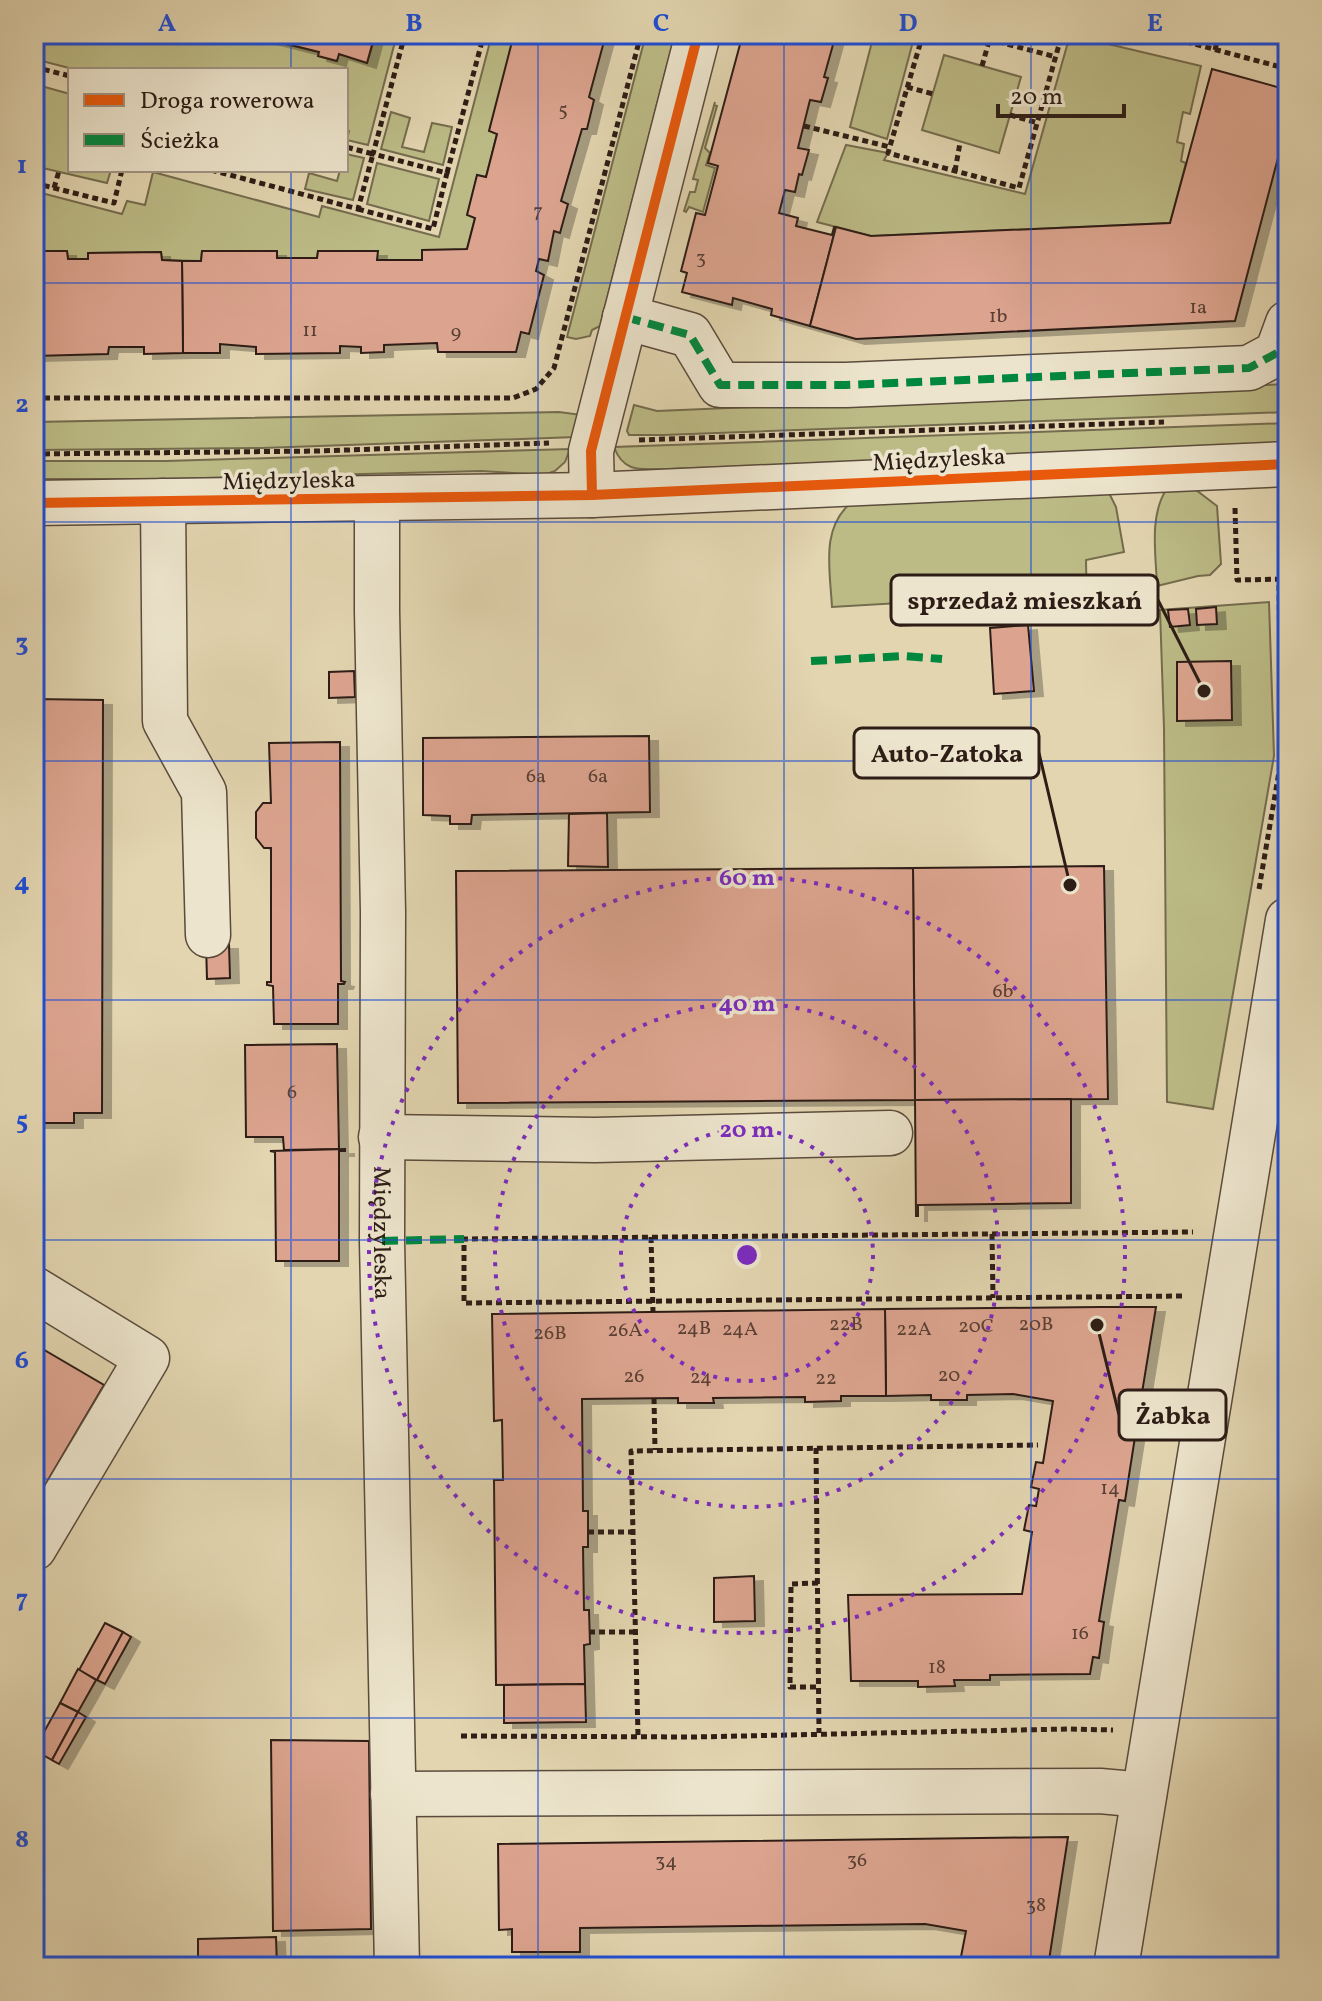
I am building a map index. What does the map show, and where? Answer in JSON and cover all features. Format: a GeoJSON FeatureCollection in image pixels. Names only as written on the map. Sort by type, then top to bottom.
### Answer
{"type":"FeatureCollection","features":[{"type":"Feature","properties":{"kind":"street"},"geometry":{"type":"LineString","coordinates":[[592,495],[593,441],[698,34]]}},
{"type":"Feature","properties":{"kind":"street"},"geometry":{"type":"LineString","coordinates":[[625,317],[690,335],[720,385],[846,385],[1249,368],[1277,353],[1288,323]]}},
{"type":"Feature","properties":{"kind":"street","name":"Międzyleska"},"geometry":{"type":"LineString","coordinates":[[34,503],[592,495],[1288,464]]}},
{"type":"Feature","properties":{"kind":"street","name":"Międzyleska"},"geometry":{"type":"LineString","coordinates":[[377,499],[383,912],[381,1137],[397,1967]]}},
{"type":"Feature","properties":{"kind":"street"},"geometry":{"type":"LineString","coordinates":[[163,501],[165,721],[204,792],[208,935]]}},
{"type":"Feature","properties":{"kind":"street"},"geometry":{"type":"LineString","coordinates":[[1116,1967],[1288,920]]}},
{"type":"Feature","properties":{"kind":"street"},"geometry":{"type":"LineString","coordinates":[[381,1137],[595,1140],[890,1133]]}},
{"type":"Feature","properties":{"kind":"street"},"geometry":{"type":"LineString","coordinates":[[34,1289],[147,1358],[34,1548]]}},
{"type":"Feature","properties":{"kind":"street"},"geometry":{"type":"LineString","coordinates":[[393,1794],[1100,1791],[1144,1795]]}},
{"type":"Feature","properties":{"kind":"path"},"geometry":{"type":"LineString","coordinates":[[358,209],[405,34]]}},
{"type":"Feature","properties":{"kind":"path"},"geometry":{"type":"LineString","coordinates":[[219,172],[433,229],[484,34]]}},
{"type":"Feature","properties":{"kind":"path"},"geometry":{"type":"LineString","coordinates":[[34,398],[513,398],[536,389],[554,368],[641,34]]}},
{"type":"Feature","properties":{"kind":"path"},"geometry":{"type":"LineString","coordinates":[[923,34],[888,153],[1019,188],[1062,34]]}},
{"type":"Feature","properties":{"kind":"path"},"geometry":{"type":"LineString","coordinates":[[969,34],[990,37],[1056,57]]}},
{"type":"Feature","properties":{"kind":"path"},"geometry":{"type":"LineString","coordinates":[[1157,34],[1288,69]]}},
{"type":"Feature","properties":{"kind":"path"},"geometry":{"type":"LineString","coordinates":[[1215,50],[1219,34]]}},
{"type":"Feature","properties":{"kind":"path"},"geometry":{"type":"LineString","coordinates":[[982,66],[990,37]]}},
{"type":"Feature","properties":{"kind":"path"},"geometry":{"type":"LineString","coordinates":[[34,67],[68,76]]}},
{"type":"Feature","properties":{"kind":"path"},"geometry":{"type":"LineString","coordinates":[[907,87],[933,94]]}},
{"type":"Feature","properties":{"kind":"path"},"geometry":{"type":"LineString","coordinates":[[1010,115],[1038,123]]}},
{"type":"Feature","properties":{"kind":"path"},"geometry":{"type":"LineString","coordinates":[[804,126],[890,147]]}},
{"type":"Feature","properties":{"kind":"path"},"geometry":{"type":"LineString","coordinates":[[955,171],[960,143]]}},
{"type":"Feature","properties":{"kind":"path"},"geometry":{"type":"LineString","coordinates":[[348,148],[447,173]]}},
{"type":"Feature","properties":{"kind":"path"},"geometry":{"type":"LineString","coordinates":[[54,188],[59,171]]}},
{"type":"Feature","properties":{"kind":"path"},"geometry":{"type":"LineString","coordinates":[[34,183],[114,203],[122,172]]}},
{"type":"Feature","properties":{"kind":"path"},"geometry":{"type":"LineString","coordinates":[[34,454],[318,451],[1176,422]]}},
{"type":"Feature","properties":{"kind":"path"},"geometry":{"type":"LineString","coordinates":[[1234,466],[1237,580],[1288,579]]}},
{"type":"Feature","properties":{"kind":"path"},"geometry":{"type":"LineString","coordinates":[[1227,1297],[464,1303],[464,1239],[1238,1232]]}},
{"type":"Feature","properties":{"kind":"path"},"geometry":{"type":"LineString","coordinates":[[992,1234],[993,1298]]}},
{"type":"Feature","properties":{"kind":"path"},"geometry":{"type":"LineString","coordinates":[[651,1237],[653,1312]]}},
{"type":"Feature","properties":{"kind":"path"},"geometry":{"type":"LineString","coordinates":[[654,1398],[655,1450]]}},
{"type":"Feature","properties":{"kind":"path"},"geometry":{"type":"LineString","coordinates":[[638,1735],[631,1451],[1038,1445]]}},
{"type":"Feature","properties":{"kind":"path"},"geometry":{"type":"LineString","coordinates":[[816,1448],[819,1733]]}},
{"type":"Feature","properties":{"kind":"path"},"geometry":{"type":"LineString","coordinates":[[588,1532],[633,1532]]}},
{"type":"Feature","properties":{"kind":"path"},"geometry":{"type":"LineString","coordinates":[[818,1583],[791,1584],[790,1687],[819,1687]]}},
{"type":"Feature","properties":{"kind":"path"},"geometry":{"type":"LineString","coordinates":[[589,1632],[636,1632]]}},
{"type":"Feature","properties":{"kind":"path"},"geometry":{"type":"LineString","coordinates":[[461,1736],[695,1737],[1067,1729],[1122,1731]]}},
{"type":"Feature","properties":{"kind":"shaded area"},"geometry":{"type":"Polygon","coordinates":[[[34,34],[268,34],[267,40],[319,52],[319,56],[336,61],[339,54],[367,63],[376,34],[397,34],[368,145],[348,140],[348,68],[69,68],[34,59],[34,34]]]}},
{"type":"Feature","properties":{"kind":"shaded area"},"geometry":{"type":"Polygon","coordinates":[[[492,34],[514,34],[497,134],[486,177],[477,175],[475,218],[467,249],[422,260],[377,260],[377,251],[318,251],[317,258],[277,258],[276,251],[202,251],[201,261],[162,260],[161,252],[88,253],[88,259],[68,259],[67,251],[34,251],[34,191],[122,214],[127,201],[145,205],[153,172],[319,217],[322,206],[439,237],[492,34]]]}},
{"type":"Feature","properties":{"kind":"shaded area"},"geometry":{"type":"Polygon","coordinates":[[[646,34],[675,34],[600,326],[592,330],[590,336],[567,337],[646,34]]]}},
{"type":"Feature","properties":{"kind":"shaded area"},"geometry":{"type":"Polygon","coordinates":[[[874,34],[915,34],[887,139],[850,127],[874,34]]]}},
{"type":"Feature","properties":{"kind":"shaded area"},"geometry":{"type":"Polygon","coordinates":[[[1070,35],[1201,66],[1190,114],[1183,112],[1177,142],[1184,144],[1181,161],[1186,163],[1170,223],[871,236],[817,222],[846,145],[888,153],[884,160],[1025,194],[1070,35]]]}},
{"type":"Feature","properties":{"kind":"shaded area"},"geometry":{"type":"Polygon","coordinates":[[[944,55],[1021,77],[999,153],[922,130],[944,55]]]}},
{"type":"Feature","properties":{"kind":"shaded area"},"geometry":{"type":"Polygon","coordinates":[[[34,84],[68,93],[68,172],[110,172],[107,183],[34,166],[34,84]]]}},
{"type":"Feature","properties":{"kind":"shaded area"},"geometry":{"type":"Polygon","coordinates":[[[714,105],[717,106],[705,148],[710,153],[706,165],[715,168],[703,212],[689,207],[686,212],[690,192],[695,192],[698,180],[693,179],[714,105]]]}},
{"type":"Feature","properties":{"kind":"shaded area"},"geometry":{"type":"Polygon","coordinates":[[[391,112],[410,118],[402,147],[424,152],[432,123],[452,127],[443,165],[381,149],[391,112]]]}},
{"type":"Feature","properties":{"kind":"shaded area"},"geometry":{"type":"Polygon","coordinates":[[[348,154],[364,158],[353,200],[305,189],[309,173],[337,181],[339,172],[348,172],[348,154]]]}},
{"type":"Feature","properties":{"kind":"shaded area"},"geometry":{"type":"Polygon","coordinates":[[[377,163],[439,179],[429,221],[367,204],[377,163]]]}},
{"type":"Feature","properties":{"kind":"shaded area"},"geometry":{"type":"Polygon","coordinates":[[[1288,384],[1288,412],[663,435],[629,435],[627,431],[634,405],[657,411],[1288,384]]]}},
{"type":"Feature","properties":{"kind":"shaded area"},"geometry":{"type":"Polygon","coordinates":[[[559,412],[582,415],[576,437],[262,448],[34,450],[34,422],[559,412]]]}},
{"type":"Feature","properties":{"kind":"shaded area"},"geometry":{"type":"Polygon","coordinates":[[[1288,423],[1288,446],[667,469],[629,466],[618,456],[614,447],[1288,423]]]}},
{"type":"Feature","properties":{"kind":"shaded area"},"geometry":{"type":"Polygon","coordinates":[[[570,449],[565,462],[544,475],[481,471],[34,479],[34,461],[166,461],[570,449]]]}},
{"type":"Feature","properties":{"kind":"shaded area"},"geometry":{"type":"Polygon","coordinates":[[[1166,490],[1196,490],[1217,506],[1221,564],[1210,575],[1157,586],[1155,524],[1166,490]]]}},
{"type":"Feature","properties":{"kind":"shaded area"},"geometry":{"type":"Polygon","coordinates":[[[1108,491],[1116,507],[1124,552],[1086,560],[1087,614],[900,626],[899,603],[832,607],[831,536],[843,511],[853,501],[1108,491]]]}},
{"type":"Feature","properties":{"kind":"shaded area"},"geometry":{"type":"Polygon","coordinates":[[[1269,602],[1274,756],[1213,1109],[1167,1102],[1160,610],[1269,602]]]}},
{"type":"Feature","properties":{"kind":"building"},"geometry":{"type":"Polygon","coordinates":[[[268,34],[375,34],[367,63],[339,54],[337,61],[318,56],[319,52],[267,39],[268,34]]]}},
{"type":"Feature","properties":{"kind":"building"},"geometry":{"type":"Polygon","coordinates":[[[514,34],[606,34],[589,97],[594,100],[587,129],[582,129],[561,201],[568,204],[560,233],[554,231],[548,261],[539,259],[536,271],[544,275],[529,334],[521,332],[516,352],[438,352],[437,343],[384,345],[384,352],[361,353],[361,347],[340,346],[340,353],[256,354],[256,347],[220,344],[220,353],[183,353],[182,261],[201,261],[202,251],[277,251],[277,258],[317,258],[318,251],[378,251],[377,260],[422,260],[422,250],[467,249],[475,218],[467,215],[477,175],[486,177],[497,134],[489,131],[514,34]]]}},
{"type":"Feature","properties":{"kind":"building"},"geometry":{"type":"Polygon","coordinates":[[[754,34],[836,34],[824,77],[828,78],[821,102],[810,100],[798,148],[809,150],[802,175],[799,174],[795,192],[785,190],[779,213],[798,218],[796,226],[832,235],[836,227],[810,326],[771,315],[772,309],[733,298],[732,305],[682,292],[687,273],[681,271],[696,213],[705,215],[718,166],[708,163],[742,37],[752,40],[754,34]]]}},
{"type":"Feature","properties":{"kind":"building"},"geometry":{"type":"Polygon","coordinates":[[[1212,69],[1288,90],[1288,120],[1235,321],[856,339],[810,326],[836,227],[871,236],[1170,223],[1212,69]]]}},
{"type":"Feature","properties":{"kind":"building"},"geometry":{"type":"Polygon","coordinates":[[[34,251],[67,251],[68,259],[88,259],[88,253],[161,252],[162,260],[182,261],[183,353],[144,354],[144,347],[109,347],[108,354],[34,356],[34,251]]]}},
{"type":"Feature","properties":{"kind":"building"},"geometry":{"type":"Polygon","coordinates":[[[1216,607],[1217,624],[1197,625],[1196,609],[1216,607]]]}},
{"type":"Feature","properties":{"kind":"building"},"geometry":{"type":"Polygon","coordinates":[[[1188,609],[1190,625],[1170,627],[1168,610],[1188,609]]]}},
{"type":"Feature","properties":{"kind":"building"},"geometry":{"type":"Polygon","coordinates":[[[1028,625],[1034,691],[994,694],[990,628],[1028,625]]]}},
{"type":"Feature","properties":{"kind":"building"},"geometry":{"type":"Polygon","coordinates":[[[1231,661],[1232,720],[1177,721],[1177,662],[1231,661]]]}},
{"type":"Feature","properties":{"kind":"building"},"geometry":{"type":"Polygon","coordinates":[[[354,671],[355,697],[329,698],[329,672],[354,671]]]}},
{"type":"Feature","properties":{"kind":"building"},"geometry":{"type":"Polygon","coordinates":[[[34,699],[103,700],[102,1113],[74,1113],[74,1123],[34,1123],[34,699]]]}},
{"type":"Feature","properties":{"kind":"building"},"geometry":{"type":"Polygon","coordinates":[[[649,736],[650,812],[472,815],[471,824],[450,824],[450,816],[423,815],[423,738],[649,736]]]}},
{"type":"Feature","properties":{"kind":"building"},"geometry":{"type":"Polygon","coordinates":[[[340,742],[341,981],[345,982],[338,984],[338,1024],[274,1024],[273,986],[267,985],[271,982],[271,848],[264,848],[256,838],[256,812],[263,803],[271,803],[269,743],[340,742]]]}},
{"type":"Feature","properties":{"kind":"building"},"geometry":{"type":"Polygon","coordinates":[[[607,813],[608,867],[568,866],[569,814],[607,813]]]}},
{"type":"Feature","properties":{"kind":"building"},"geometry":{"type":"Polygon","coordinates":[[[1104,866],[1108,1099],[915,1100],[913,868],[1104,866]]]}},
{"type":"Feature","properties":{"kind":"building"},"geometry":{"type":"Polygon","coordinates":[[[913,868],[915,1100],[458,1103],[456,871],[913,868]]]}},
{"type":"Feature","properties":{"kind":"building"},"geometry":{"type":"Polygon","coordinates":[[[206,944],[229,944],[230,978],[207,979],[206,944]]]}},
{"type":"Feature","properties":{"kind":"building"},"geometry":{"type":"Polygon","coordinates":[[[337,1044],[339,1149],[284,1150],[283,1137],[246,1137],[245,1045],[337,1044]]]}},
{"type":"Feature","properties":{"kind":"building"},"geometry":{"type":"Polygon","coordinates":[[[1071,1099],[1071,1203],[918,1205],[916,1216],[915,1100],[1071,1099]]]}},
{"type":"Feature","properties":{"kind":"building"},"geometry":{"type":"Polygon","coordinates":[[[345,1149],[339,1151],[339,1261],[276,1261],[275,1152],[270,1151],[345,1149]]]}},
{"type":"Feature","properties":{"kind":"building"},"geometry":{"type":"Polygon","coordinates":[[[1156,1307],[1141,1399],[1131,1398],[1127,1427],[1136,1428],[1135,1437],[1125,1501],[1119,1500],[1099,1621],[1104,1622],[1099,1658],[1093,1657],[1090,1674],[990,1675],[990,1680],[954,1680],[955,1686],[918,1687],[918,1681],[851,1681],[848,1595],[1022,1594],[1032,1532],[1024,1530],[1029,1505],[1036,1506],[1039,1489],[1031,1487],[1036,1462],[1043,1463],[1053,1401],[1013,1394],[967,1395],[967,1400],[931,1400],[931,1395],[886,1396],[885,1309],[1156,1307]]]}},
{"type":"Feature","properties":{"kind":"building"},"geometry":{"type":"Polygon","coordinates":[[[885,1309],[886,1396],[841,1396],[841,1401],[805,1402],[805,1397],[713,1398],[714,1403],[678,1403],[678,1398],[582,1399],[583,1511],[588,1511],[588,1547],[583,1547],[584,1610],[589,1610],[590,1644],[584,1645],[585,1684],[496,1685],[494,1480],[503,1480],[502,1420],[494,1421],[492,1314],[885,1309]]]}},
{"type":"Feature","properties":{"kind":"building"},"geometry":{"type":"Polygon","coordinates":[[[34,1344],[104,1385],[34,1504],[34,1344]]]}},
{"type":"Feature","properties":{"kind":"building"},"geometry":{"type":"Polygon","coordinates":[[[754,1576],[755,1621],[714,1622],[714,1578],[754,1576]]]}},
{"type":"Feature","properties":{"kind":"building"},"geometry":{"type":"Polygon","coordinates":[[[105,1623],[123,1632],[97,1680],[79,1670],[105,1623]]]}},
{"type":"Feature","properties":{"kind":"building"},"geometry":{"type":"Polygon","coordinates":[[[123,1632],[131,1637],[105,1684],[97,1680],[123,1632]]]}},
{"type":"Feature","properties":{"kind":"building"},"geometry":{"type":"Polygon","coordinates":[[[78,1669],[96,1680],[78,1712],[60,1703],[78,1669]]]}},
{"type":"Feature","properties":{"kind":"building"},"geometry":{"type":"Polygon","coordinates":[[[585,1684],[586,1722],[504,1723],[504,1685],[585,1684]]]}},
{"type":"Feature","properties":{"kind":"building"},"geometry":{"type":"Polygon","coordinates":[[[60,1703],[78,1712],[52,1760],[34,1750],[60,1703]]]}},
{"type":"Feature","properties":{"kind":"building"},"geometry":{"type":"Polygon","coordinates":[[[78,1712],[86,1717],[59,1764],[52,1760],[78,1712]]]}},
{"type":"Feature","properties":{"kind":"building"},"geometry":{"type":"Polygon","coordinates":[[[271,1740],[369,1741],[371,1929],[273,1931],[271,1740]]]}},
{"type":"Feature","properties":{"kind":"building"},"geometry":{"type":"Polygon","coordinates":[[[1068,1837],[1048,1967],[959,1967],[966,1931],[925,1924],[580,1928],[580,1952],[512,1952],[512,1929],[499,1930],[498,1844],[1068,1837]]]}},
{"type":"Feature","properties":{"kind":"building"},"geometry":{"type":"Polygon","coordinates":[[[276,1937],[277,1967],[198,1967],[198,1939],[276,1937]]]}},
{"type":"Feature","properties":{"kind":"marked path"},"geometry":{"type":"LineString","coordinates":[[625,317],[690,335],[720,385],[846,385],[1249,368],[1277,353],[1288,323]]}},
{"type":"Feature","properties":{"kind":"marked path"},"geometry":{"type":"LineString","coordinates":[[811,661],[904,656],[942,659]]}},
{"type":"Feature","properties":{"kind":"marked path"},"geometry":{"type":"LineString","coordinates":[[382,1241],[464,1239]]}},
{"type":"Feature","properties":{"kind":"cycle path"},"geometry":{"type":"LineString","coordinates":[[592,495],[591,451],[698,34]]}},
{"type":"Feature","properties":{"kind":"cycle path"},"geometry":{"type":"LineString","coordinates":[[34,503],[592,495],[1288,464]]}},
{"type":"Feature","properties":{"kind":"place","name":"sprzedaż mieszkań"},"geometry":{"type":"Point","coordinates":[1204,691]}},
{"type":"Feature","properties":{"kind":"place","name":"Auto-Zatoka"},"geometry":{"type":"Point","coordinates":[1070,885]}},
{"type":"Feature","properties":{"kind":"place","name":"Żabka"},"geometry":{"type":"Point","coordinates":[1097,1325]}}]}
